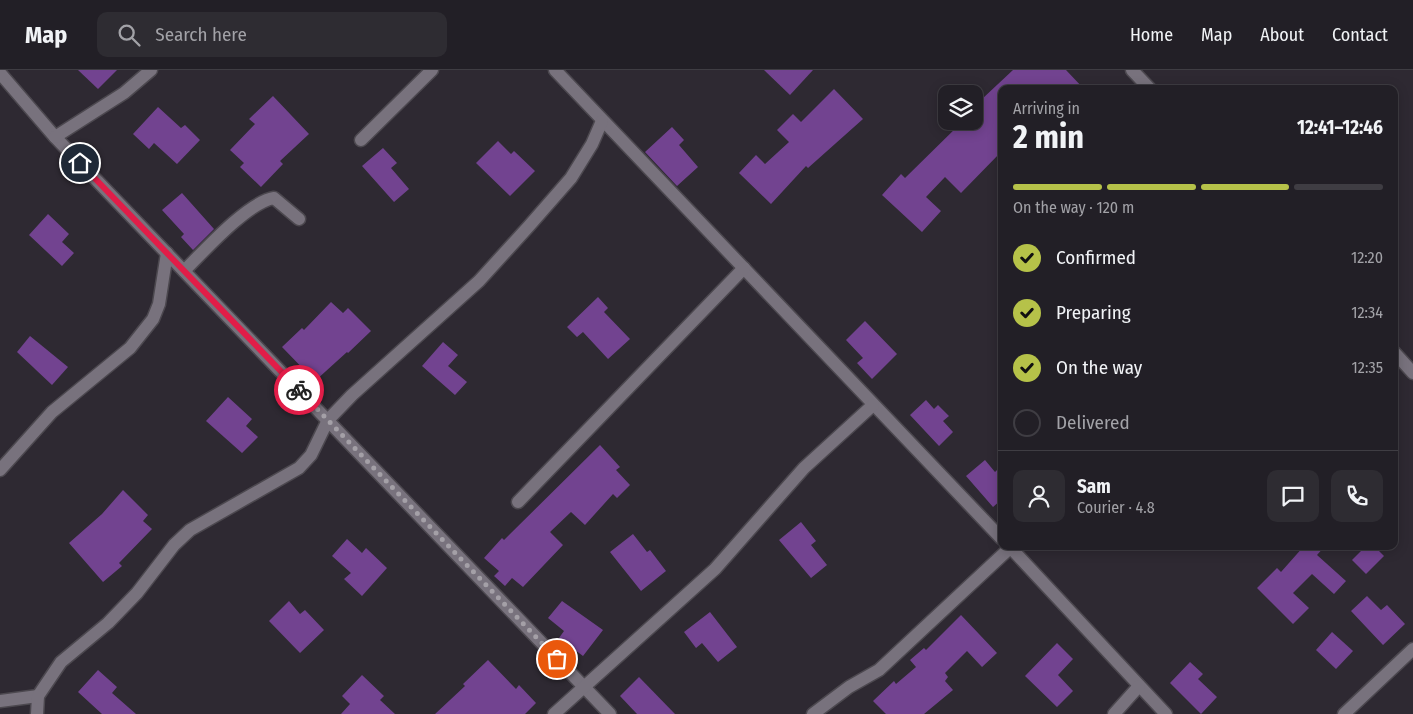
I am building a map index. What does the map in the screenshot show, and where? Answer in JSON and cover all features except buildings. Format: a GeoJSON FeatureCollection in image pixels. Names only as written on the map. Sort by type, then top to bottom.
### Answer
{"type":"FeatureCollection","features":[{"type":"Feature","properties":{"kind":"street"},"geometry":{"type":"LineString","coordinates":[[55,137],[124,93],[151,70]]}},
{"type":"Feature","properties":{"kind":"street"},"geometry":{"type":"LineString","coordinates":[[361,140],[432,70]]}},
{"type":"Feature","properties":{"kind":"street"},"geometry":{"type":"LineString","coordinates":[[555,70],[872,405],[998,535]]}},
{"type":"Feature","properties":{"kind":"street"},"geometry":{"type":"LineString","coordinates":[[1132,70],[1146,85]]}},
{"type":"Feature","properties":{"kind":"street"},"geometry":{"type":"LineString","coordinates":[[0,73],[55,137],[610,714]]}},
{"type":"Feature","properties":{"kind":"street"},"geometry":{"type":"LineString","coordinates":[[36,714],[38,696],[61,662],[108,623],[137,593],[174,545],[190,530],[298,468],[311,455],[328,420],[352,395],[479,281],[570,178],[592,144],[602,121]]}},
{"type":"Feature","properties":{"kind":"street"},"geometry":{"type":"LineString","coordinates":[[184,271],[234,223],[262,202],[274,198],[299,219]]}},
{"type":"Feature","properties":{"kind":"street"},"geometry":{"type":"LineString","coordinates":[[0,470],[52,412],[130,348],[153,319],[159,304],[167,253]]}},
{"type":"Feature","properties":{"kind":"street"},"geometry":{"type":"LineString","coordinates":[[518,502],[744,268]]}},
{"type":"Feature","properties":{"kind":"street"},"geometry":{"type":"LineString","coordinates":[[1398,357],[1413,374]]}},
{"type":"Feature","properties":{"kind":"street"},"geometry":{"type":"LineString","coordinates":[[554,714],[715,569],[804,468],[872,405]]}},
{"type":"Feature","properties":{"kind":"street"},"geometry":{"type":"LineString","coordinates":[[813,714],[849,687],[879,670],[1007,550]]}},
{"type":"Feature","properties":{"kind":"street"},"geometry":{"type":"LineString","coordinates":[[1013,550],[1166,714]]}},
{"type":"Feature","properties":{"kind":"street"},"geometry":{"type":"LineString","coordinates":[[1344,714],[1413,649]]}},
{"type":"Feature","properties":{"kind":"street"},"geometry":{"type":"LineString","coordinates":[[1114,714],[1139,686]]}},
{"type":"Feature","properties":{"kind":"street"},"geometry":{"type":"LineString","coordinates":[[0,701],[38,696]]}},
{"type":"Feature","properties":{"kind":"way so far"},"geometry":{"type":"LineString","coordinates":[[299,390],[557,659]]}},
{"type":"Feature","properties":{"kind":"route"},"geometry":{"type":"LineString","coordinates":[[80,163],[299,390]]}}]}
